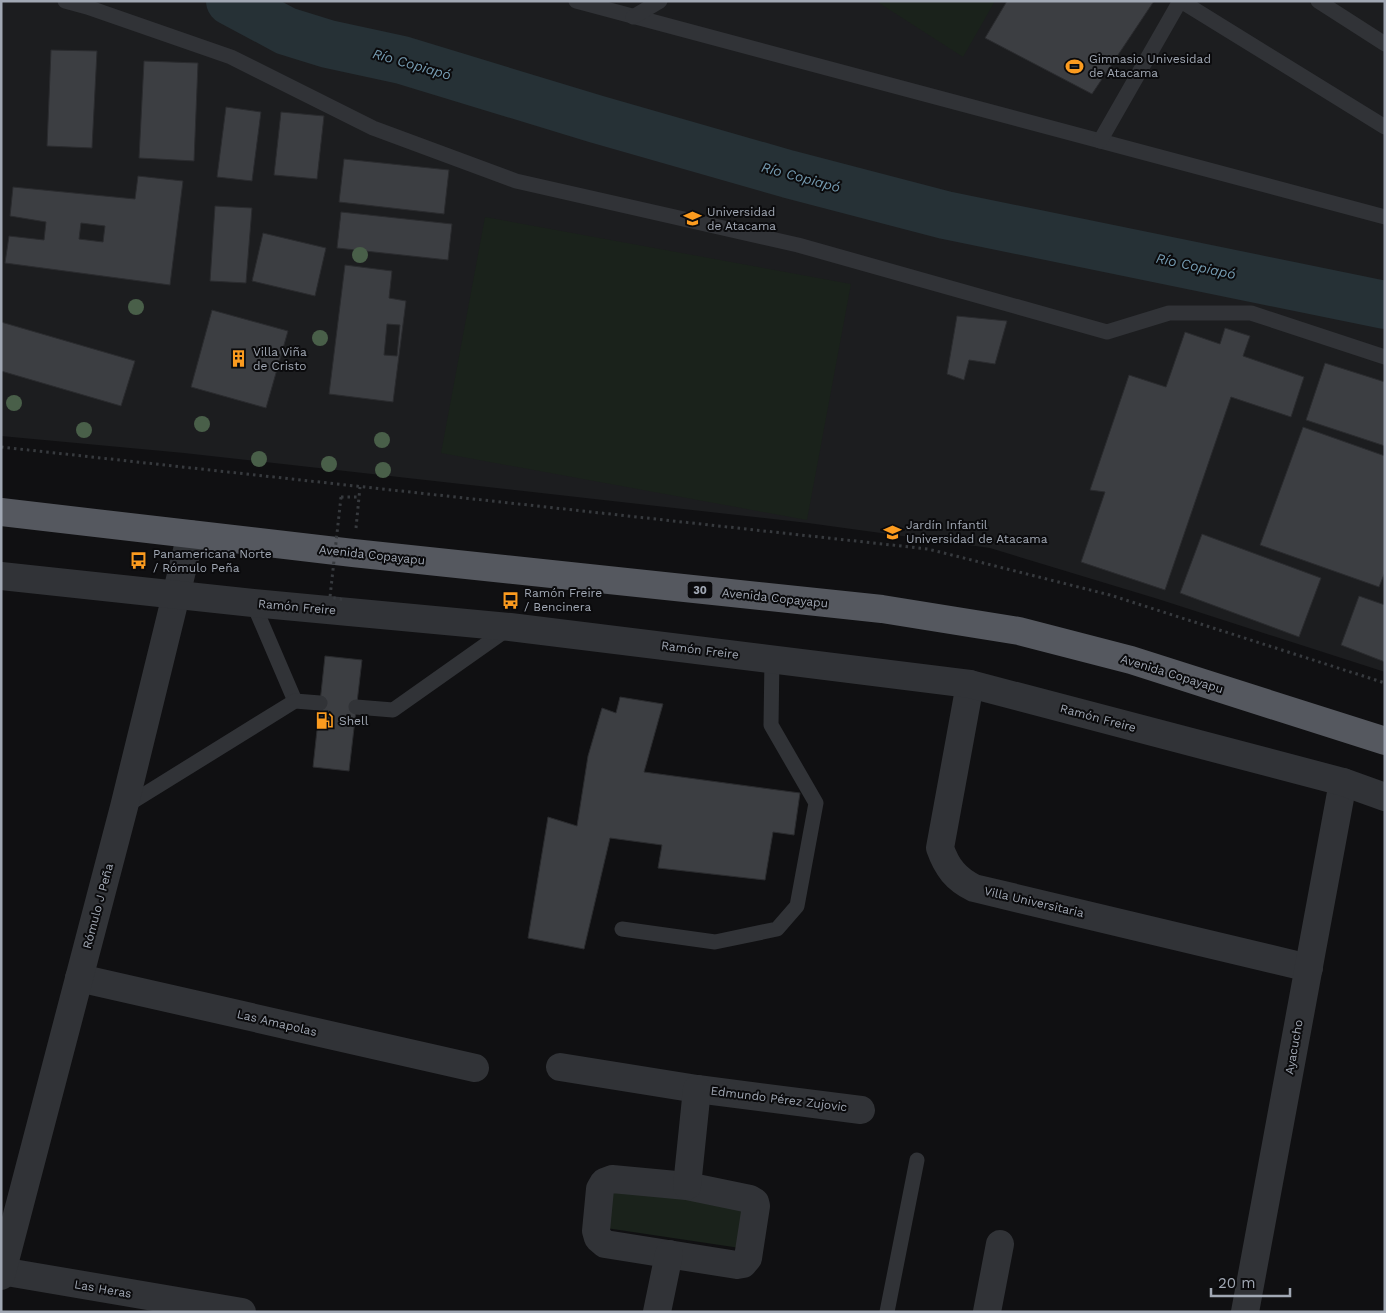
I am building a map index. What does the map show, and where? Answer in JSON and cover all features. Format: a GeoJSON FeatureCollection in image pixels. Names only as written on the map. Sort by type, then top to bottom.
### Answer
{"type":"FeatureCollection","features":[{"type":"Feature","properties":{"kind":"highway","name":"Avenida Copayapu"},"geometry":{"type":"LineString","coordinates":[[1,512],[353,553],[882,610],[1019,631],[1131,660],[1385,741]]}},
{"type":"Feature","properties":{"kind":"street","name":"Rómulo J Peña"},"geometry":{"type":"LineString","coordinates":[[2,1273],[124,807],[191,534]]}},
{"type":"Feature","properties":{"kind":"street","name":"Ramón Freire"},"geometry":{"type":"LineString","coordinates":[[1,576],[253,603],[510,627],[970,684],[1343,782],[1385,797]]}},
{"type":"Feature","properties":{"kind":"street","name":"Villa Universitaria"},"geometry":{"type":"LineString","coordinates":[[970,684],[940,848],[945,862],[952,873],[962,882],[974,888],[1309,968]]}},
{"type":"Feature","properties":{"kind":"street","name":"Ayacucho"},"geometry":{"type":"LineString","coordinates":[[1245,1312],[1343,782]]}},
{"type":"Feature","properties":{"kind":"street","name":"Las Amapolas"},"geometry":{"type":"LineString","coordinates":[[79,978],[475,1068]]}},
{"type":"Feature","properties":{"kind":"street","name":"Edmundo Pérez Zujovic"},"geometry":{"type":"LineString","coordinates":[[560,1067],[697,1089],[861,1110]]}},
{"type":"Feature","properties":{"kind":"street","name":"Edmundo Pérez Zujovic"},"geometry":{"type":"LineString","coordinates":[[687,1186],[697,1089]]}},
{"type":"Feature","properties":{"kind":"street"},"geometry":{"type":"LineString","coordinates":[[612,1179],[687,1186],[750,1199],[755,1202],[748,1258],[744,1264],[737,1265],[669,1254],[605,1244],[598,1238],[596,1231],[600,1189],[604,1182],[612,1179]]}},
{"type":"Feature","properties":{"kind":"street"},"geometry":{"type":"LineString","coordinates":[[986,1312],[1000,1244]]}},
{"type":"Feature","properties":{"kind":"street"},"geometry":{"type":"LineString","coordinates":[[658,1312],[669,1254]]}},
{"type":"Feature","properties":{"kind":"street","name":"Las Heras"},"geometry":{"type":"LineString","coordinates":[[2,1273],[204,1309],[242,1312]]}},
{"type":"Feature","properties":{"kind":"lane"},"geometry":{"type":"LineString","coordinates":[[65,1],[231,57],[373,128],[516,181],[798,245],[1106,332],[1169,313],[1251,313],[1385,357]]}},
{"type":"Feature","properties":{"kind":"lane"},"geometry":{"type":"LineString","coordinates":[[576,1],[1385,217]]}},
{"type":"Feature","properties":{"kind":"lane"},"geometry":{"type":"LineString","coordinates":[[633,17],[660,1]]}},
{"type":"Feature","properties":{"kind":"lane"},"geometry":{"type":"LineString","coordinates":[[1100,141],[1180,1],[1385,127]]}},
{"type":"Feature","properties":{"kind":"lane"},"geometry":{"type":"LineString","coordinates":[[1318,1],[1385,44]]}},
{"type":"Feature","properties":{"kind":"lane"},"geometry":{"type":"LineString","coordinates":[[253,603],[295,701]]}},
{"type":"Feature","properties":{"kind":"lane"},"geometry":{"type":"LineString","coordinates":[[356,707],[393,710],[510,627]]}},
{"type":"Feature","properties":{"kind":"lane"},"geometry":{"type":"LineString","coordinates":[[622,929],[715,942],[777,929],[797,906],[816,803],[771,725],[772,658]]}},
{"type":"Feature","properties":{"kind":"lane"},"geometry":{"type":"LineString","coordinates":[[124,807],[295,701],[320,703]]}},
{"type":"Feature","properties":{"kind":"lane"},"geometry":{"type":"LineString","coordinates":[[887,1312],[917,1160]]}},
{"type":"Feature","properties":{"kind":"path"},"geometry":{"type":"LineString","coordinates":[[1,447],[928,549],[1110,595],[1385,683]]}},
{"type":"Feature","properties":{"kind":"path"},"geometry":{"type":"LineString","coordinates":[[353,553],[360,487]]}},
{"type":"Feature","properties":{"kind":"path"},"geometry":{"type":"LineString","coordinates":[[344,600],[330,597],[341,497],[358,497]]}},
{"type":"Feature","properties":{"kind":"shaded area","name":"Universidad de Atacama"},"geometry":{"type":"Polygon","coordinates":[[[1,1],[1385,1],[1385,672],[1158,599],[990,548],[808,523],[184,453],[1,436],[1,1]]]}},
{"type":"Feature","properties":{"kind":"shaded area"},"geometry":{"type":"Polygon","coordinates":[[[876,1],[995,1],[963,57],[876,1]]]}},
{"type":"Feature","properties":{"kind":"shaded area"},"geometry":{"type":"Polygon","coordinates":[[[485,217],[851,284],[807,520],[441,453],[485,217]]]}},
{"type":"Feature","properties":{"kind":"shaded area"},"geometry":{"type":"Polygon","coordinates":[[[612,1182],[746,1200],[740,1248],[606,1228],[612,1182]]]}},
{"type":"Feature","properties":{"kind":"building","name":"Gimnasio Univesidad de Atacama"},"geometry":{"type":"Polygon","coordinates":[[[1007,1],[1154,1],[1092,94],[985,38],[1007,1]]]}},
{"type":"Feature","properties":{"kind":"building"},"geometry":{"type":"Polygon","coordinates":[[[51,50],[97,51],[92,148],[47,146],[51,50]]]}},
{"type":"Feature","properties":{"kind":"building"},"geometry":{"type":"Polygon","coordinates":[[[144,61],[198,63],[194,161],[139,158],[144,61]]]}},
{"type":"Feature","properties":{"kind":"building"},"geometry":{"type":"Polygon","coordinates":[[[226,107],[261,112],[252,181],[217,177],[226,107]]]}},
{"type":"Feature","properties":{"kind":"building"},"geometry":{"type":"Polygon","coordinates":[[[281,112],[324,116],[317,179],[274,175],[281,112]]]}},
{"type":"Feature","properties":{"kind":"building"},"geometry":{"type":"Polygon","coordinates":[[[344,159],[449,170],[444,214],[339,202],[344,159]]]}},
{"type":"Feature","properties":{"kind":"building"},"geometry":{"type":"Polygon","coordinates":[[[138,176],[183,181],[170,285],[5,263],[9,236],[44,240],[46,222],[10,216],[13,187],[135,199],[138,176]],[[81,223],[79,239],[103,242],[105,226],[81,223]]]}},
{"type":"Feature","properties":{"kind":"building"},"geometry":{"type":"Polygon","coordinates":[[[215,206],[252,208],[246,283],[210,281],[215,206]]]}},
{"type":"Feature","properties":{"kind":"building"},"geometry":{"type":"Polygon","coordinates":[[[341,212],[452,224],[448,260],[337,248],[341,212]]]}},
{"type":"Feature","properties":{"kind":"building"},"geometry":{"type":"Polygon","coordinates":[[[263,233],[326,248],[315,296],[252,281],[263,233]]]}},
{"type":"Feature","properties":{"kind":"building"},"geometry":{"type":"Polygon","coordinates":[[[345,265],[392,271],[389,298],[406,301],[393,402],[329,394],[345,265]],[[387,324],[384,355],[397,356],[400,325],[387,324]]]}},
{"type":"Feature","properties":{"kind":"building","name":"Villa Viña de Cristo"},"geometry":{"type":"Polygon","coordinates":[[[212,310],[288,331],[266,408],[191,387],[212,310]]]}},
{"type":"Feature","properties":{"kind":"building"},"geometry":{"type":"Polygon","coordinates":[[[957,316],[1007,321],[995,364],[969,360],[964,380],[947,374],[957,316]]]}},
{"type":"Feature","properties":{"kind":"building"},"geometry":{"type":"Polygon","coordinates":[[[1,322],[135,361],[121,406],[1,371],[1,322]]]}},
{"type":"Feature","properties":{"kind":"building"},"geometry":{"type":"Polygon","coordinates":[[[1225,328],[1250,336],[1243,356],[1304,377],[1291,417],[1231,397],[1165,590],[1081,562],[1105,492],[1090,490],[1129,375],[1166,387],[1185,332],[1220,344],[1225,328]]]}},
{"type":"Feature","properties":{"kind":"building"},"geometry":{"type":"Polygon","coordinates":[[[1325,363],[1385,382],[1385,446],[1306,420],[1325,363]]]}},
{"type":"Feature","properties":{"kind":"building"},"geometry":{"type":"Polygon","coordinates":[[[1303,427],[1385,456],[1385,572],[1379,587],[1260,545],[1303,427]]]}},
{"type":"Feature","properties":{"kind":"building"},"geometry":{"type":"Polygon","coordinates":[[[1202,534],[1321,578],[1299,637],[1180,593],[1202,534]]]}},
{"type":"Feature","properties":{"kind":"building"},"geometry":{"type":"Polygon","coordinates":[[[1359,596],[1385,605],[1385,662],[1341,645],[1359,596]]]}},
{"type":"Feature","properties":{"kind":"building"},"geometry":{"type":"Polygon","coordinates":[[[325,656],[362,660],[349,771],[313,767],[325,656]]]}},
{"type":"Feature","properties":{"kind":"building"},"geometry":{"type":"Polygon","coordinates":[[[620,697],[663,704],[644,772],[800,793],[794,835],[773,832],[765,880],[658,868],[662,845],[610,838],[584,949],[528,938],[548,817],[577,826],[588,756],[602,708],[616,713],[620,697]]]}},
{"type":"Feature","properties":{"kind":"waterway","name":"Río Copiapó"},"geometry":{"type":"LineString","coordinates":[[230,1],[286,31],[328,44],[402,60],[596,119],[788,174],[945,215],[1385,305]]}},
{"type":"Feature","properties":{"kind":"place","name":"Gimnasio Univesidad de Atacama"},"geometry":{"type":"Point","coordinates":[1075,66]}},
{"type":"Feature","properties":{"kind":"place","name":"Universidad de Atacama"},"geometry":{"type":"Point","coordinates":[693,219]}},
{"type":"Feature","properties":{"kind":"place","name":"Villa Viña de Cristo"},"geometry":{"type":"Point","coordinates":[239,359]}},
{"type":"Feature","properties":{"kind":"place","name":"Jardín Infantil Universidad de Atacama"},"geometry":{"type":"Point","coordinates":[892,532]}},
{"type":"Feature","properties":{"kind":"place","name":"Panamericana Norte / Rómulo Peña"},"geometry":{"type":"Point","coordinates":[139,561]}},
{"type":"Feature","properties":{"kind":"place","name":"Ramón Freire / Bencinera"},"geometry":{"type":"Point","coordinates":[510,600]}},
{"type":"Feature","properties":{"kind":"place","name":"Shell"},"geometry":{"type":"Point","coordinates":[325,721]}}]}
